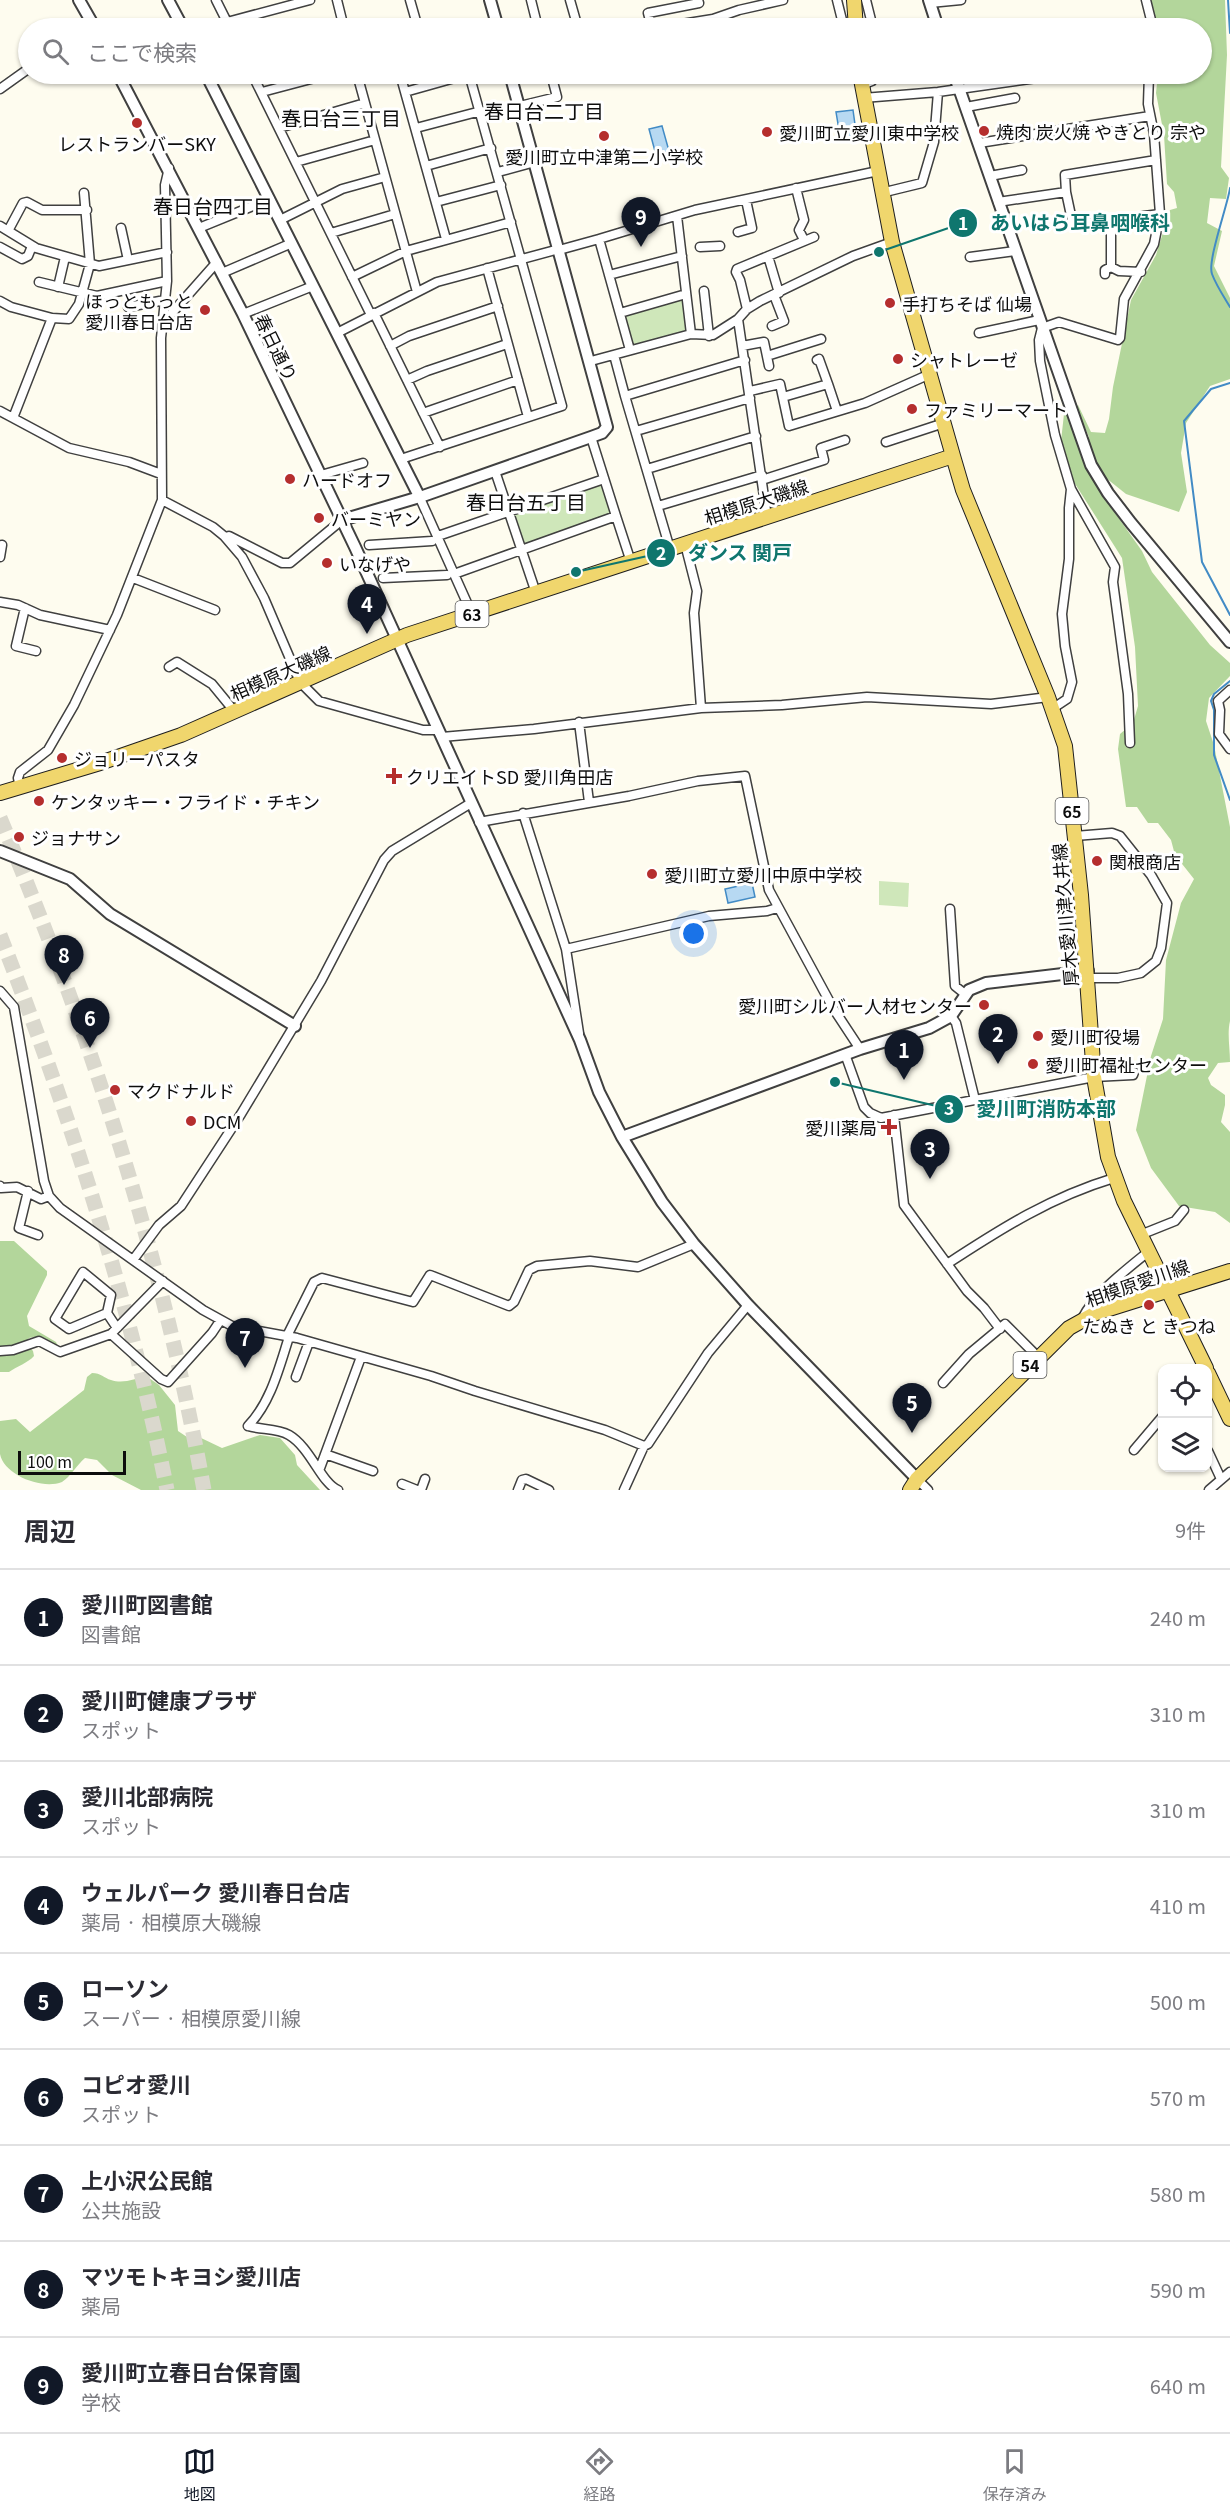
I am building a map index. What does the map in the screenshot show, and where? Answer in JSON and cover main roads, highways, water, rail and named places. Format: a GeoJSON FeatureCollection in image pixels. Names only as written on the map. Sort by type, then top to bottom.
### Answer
{"type":"FeatureCollection","features":[{"type":"Feature","properties":{"kind":"main road"},"geometry":{"type":"LineString","coordinates":[[854,0],[855,18]]}},
{"type":"Feature","properties":{"kind":"main road"},"geometry":{"type":"LineString","coordinates":[[862,85],[892,242],[952,456]]}},
{"type":"Feature","properties":{"kind":"main road","name":"相模原大磯線"},"geometry":{"type":"LineString","coordinates":[[0,793],[172,738],[399,639],[952,456]]}},
{"type":"Feature","properties":{"kind":"main road","name":"厚木愛川津久井線"},"geometry":{"type":"LineString","coordinates":[[952,456],[963,490],[1050,703],[1065,746],[1088,974],[1094,1077],[1100,1120],[1114,1178],[1202,1364]]}},
{"type":"Feature","properties":{"kind":"main road","name":"相模原愛川線"},"geometry":{"type":"LineString","coordinates":[[914,1485],[1069,1328],[1096,1313],[1230,1271]]}},
{"type":"Feature","properties":{"kind":"main road","name":"厚木愛川津久井線"},"geometry":{"type":"LineString","coordinates":[[1212,1385],[1230,1419]]}},
{"type":"Feature","properties":{"kind":"water"},"geometry":{"type":"Polygon","coordinates":[[[853,110],[857,139],[841,142],[836,112],[853,110]]]}},
{"type":"Feature","properties":{"kind":"water"},"geometry":{"type":"Polygon","coordinates":[[[662,126],[669,151],[656,155],[649,129],[662,126]]]}},
{"type":"Feature","properties":{"kind":"water"},"geometry":{"type":"Polygon","coordinates":[[[752,883],[755,897],[728,903],[725,889],[752,883]]]}},
{"type":"Feature","properties":{"kind":"waterway"},"geometry":{"type":"LineString","coordinates":[[1228,0],[1230,33]]}},
{"type":"Feature","properties":{"kind":"waterway"},"geometry":{"type":"LineString","coordinates":[[1230,188],[1211,267],[1212,274],[1230,307]]}},
{"type":"Feature","properties":{"kind":"waterway"},"geometry":{"type":"LineString","coordinates":[[1230,383],[1211,389],[1184,421],[1202,562],[1230,615]]}},
{"type":"Feature","properties":{"kind":"waterway"},"geometry":{"type":"LineString","coordinates":[[1230,681],[1214,694],[1211,701],[1214,710],[1214,755],[1230,800]]}},
{"type":"Feature","properties":{"kind":"tunnel"},"geometry":{"type":"LineString","coordinates":[[0,818],[65,982],[121,1148],[167,1318],[204,1490]]}},
{"type":"Feature","properties":{"kind":"tunnel"},"geometry":{"type":"LineString","coordinates":[[0,935],[51,1072],[96,1209],[135,1348],[167,1490]]}},
{"type":"Feature","properties":{"kind":"place","name":"レストランバーSKY"},"geometry":{"type":"Point","coordinates":[137,123]}},
{"type":"Feature","properties":{"kind":"place","name":"焼肉 炭火焼 やきとり 宗や"},"geometry":{"type":"Point","coordinates":[984,131]}},
{"type":"Feature","properties":{"kind":"place","name":"愛川町立愛川東中学校"},"geometry":{"type":"Point","coordinates":[767,132]}},
{"type":"Feature","properties":{"kind":"place","name":"愛川町立中津第二小学校"},"geometry":{"type":"Point","coordinates":[604,136]}},
{"type":"Feature","properties":{"kind":"place","name":"愛川町立春日台保育園"},"geometry":{"type":"Point","coordinates":[641,247]}},
{"type":"Feature","properties":{"kind":"place","name":"あいはら耳鼻咽喉科"},"geometry":{"type":"Point","coordinates":[879,252]}},
{"type":"Feature","properties":{"kind":"place","name":"手打ちそば 仙場"},"geometry":{"type":"Point","coordinates":[890,303]}},
{"type":"Feature","properties":{"kind":"place","name":"ほっともっと 愛川春日台店"},"geometry":{"type":"Point","coordinates":[205,310]}},
{"type":"Feature","properties":{"kind":"place","name":"シャトレーゼ"},"geometry":{"type":"Point","coordinates":[898,359]}},
{"type":"Feature","properties":{"kind":"place","name":"ファミリーマート"},"geometry":{"type":"Point","coordinates":[912,409]}},
{"type":"Feature","properties":{"kind":"place","name":"ハードオフ"},"geometry":{"type":"Point","coordinates":[290,479]}},
{"type":"Feature","properties":{"kind":"place","name":"バーミヤン"},"geometry":{"type":"Point","coordinates":[319,518]}},
{"type":"Feature","properties":{"kind":"place","name":"いなげや"},"geometry":{"type":"Point","coordinates":[327,563]}},
{"type":"Feature","properties":{"kind":"place","name":"ダンス 関戸"},"geometry":{"type":"Point","coordinates":[576,572]}},
{"type":"Feature","properties":{"kind":"place","name":"ウェルパーク 愛川春日台店"},"geometry":{"type":"Point","coordinates":[367,634]}},
{"type":"Feature","properties":{"kind":"place","name":"ジョリーパスタ"},"geometry":{"type":"Point","coordinates":[62,758]}},
{"type":"Feature","properties":{"kind":"place","name":"クリエイトSD 愛川角田店"},"geometry":{"type":"Point","coordinates":[394,776]}},
{"type":"Feature","properties":{"kind":"place","name":"ケンタッキー・フライド・チキン"},"geometry":{"type":"Point","coordinates":[39,801]}},
{"type":"Feature","properties":{"kind":"place","name":"ジョナサン"},"geometry":{"type":"Point","coordinates":[19,837]}},
{"type":"Feature","properties":{"kind":"place","name":"関根商店"},"geometry":{"type":"Point","coordinates":[1097,861]}},
{"type":"Feature","properties":{"kind":"place","name":"愛川町立愛川中原中学校"},"geometry":{"type":"Point","coordinates":[652,874]}},
{"type":"Feature","properties":{"kind":"place","name":"マツモトキヨシ愛川店"},"geometry":{"type":"Point","coordinates":[64,985]}},
{"type":"Feature","properties":{"kind":"place","name":"愛川町シルバー人材センター"},"geometry":{"type":"Point","coordinates":[984,1005]}},
{"type":"Feature","properties":{"kind":"place","name":"愛川町役場"},"geometry":{"type":"Point","coordinates":[1038,1036]}},
{"type":"Feature","properties":{"kind":"place","name":"コピオ愛川"},"geometry":{"type":"Point","coordinates":[90,1048]}},
{"type":"Feature","properties":{"kind":"place","name":"愛川町健康プラザ"},"geometry":{"type":"Point","coordinates":[998,1064]}},
{"type":"Feature","properties":{"kind":"place","name":"愛川町福祉センター"},"geometry":{"type":"Point","coordinates":[1033,1064]}},
{"type":"Feature","properties":{"kind":"place","name":"愛川町図書館"},"geometry":{"type":"Point","coordinates":[904,1080]}},
{"type":"Feature","properties":{"kind":"place","name":"愛川町消防本部"},"geometry":{"type":"Point","coordinates":[835,1082]}},
{"type":"Feature","properties":{"kind":"place","name":"マクドナルド"},"geometry":{"type":"Point","coordinates":[115,1090]}},
{"type":"Feature","properties":{"kind":"place","name":"DCM"},"geometry":{"type":"Point","coordinates":[191,1121]}},
{"type":"Feature","properties":{"kind":"place","name":"愛川薬局"},"geometry":{"type":"Point","coordinates":[889,1127]}},
{"type":"Feature","properties":{"kind":"place","name":"愛川北部病院"},"geometry":{"type":"Point","coordinates":[930,1179]}},
{"type":"Feature","properties":{"kind":"place","name":"たぬき と きつね"},"geometry":{"type":"Point","coordinates":[1149,1305]}},
{"type":"Feature","properties":{"kind":"place","name":"上小沢公民館"},"geometry":{"type":"Point","coordinates":[245,1368]}},
{"type":"Feature","properties":{"kind":"place","name":"ローソン"},"geometry":{"type":"Point","coordinates":[912,1433]}},
{"type":"Feature","properties":{"kind":"district","name":"春日台二丁目"},"geometry":{"type":"Point","coordinates":[544,110]}},
{"type":"Feature","properties":{"kind":"district","name":"春日台三丁目"},"geometry":{"type":"Point","coordinates":[341,117]}},
{"type":"Feature","properties":{"kind":"district","name":"春日台四丁目"},"geometry":{"type":"Point","coordinates":[213,205]}},
{"type":"Feature","properties":{"kind":"district","name":"春日台五丁目"},"geometry":{"type":"Point","coordinates":[526,501]}}]}
